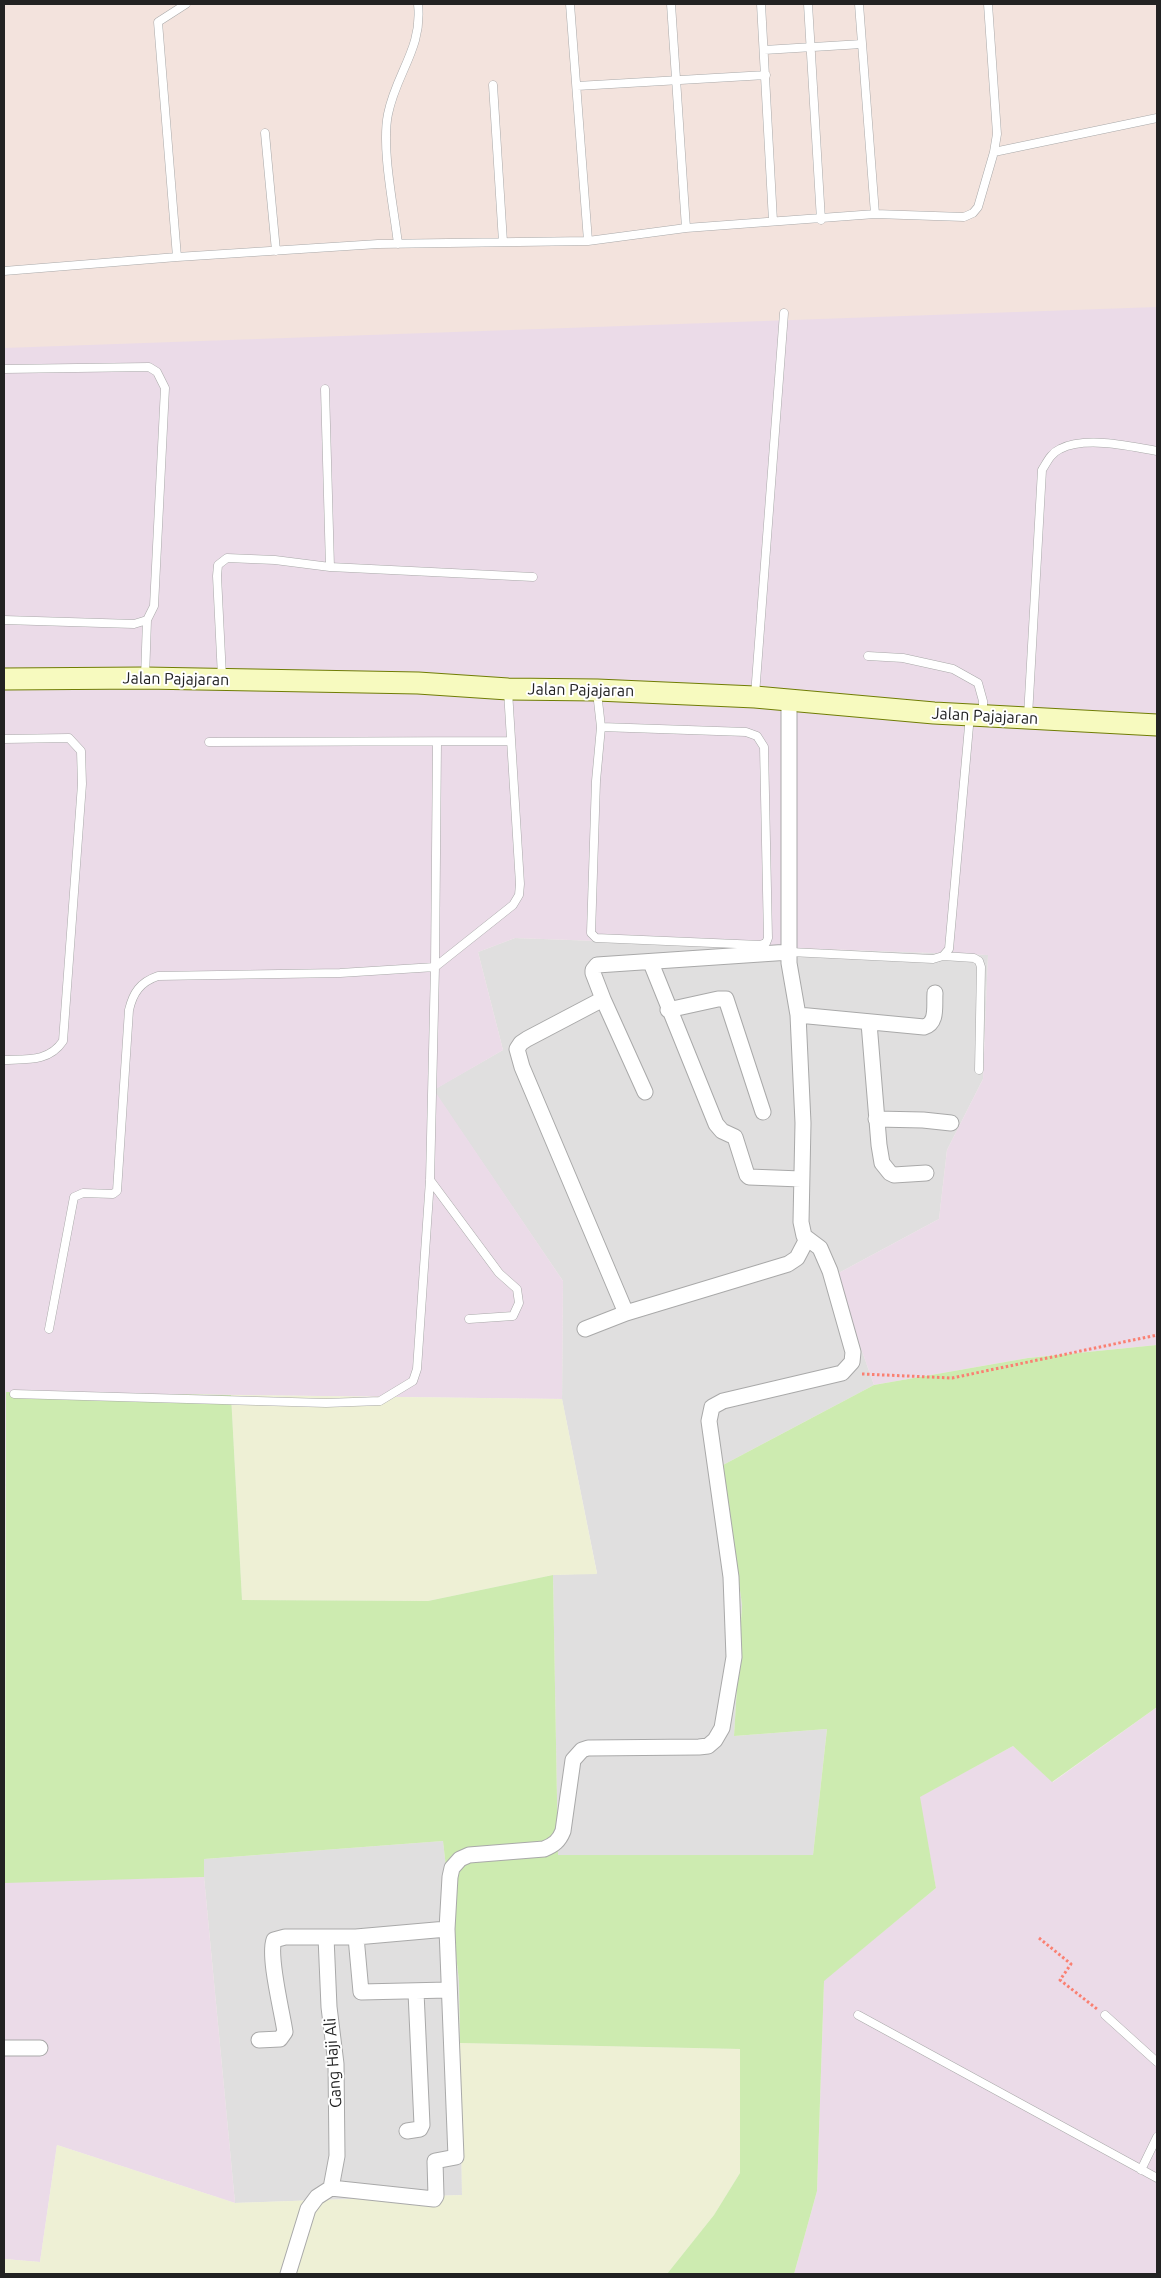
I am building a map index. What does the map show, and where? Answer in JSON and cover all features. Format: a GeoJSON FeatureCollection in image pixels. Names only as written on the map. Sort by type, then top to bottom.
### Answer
{"type":"FeatureCollection","features":[{"type":"Feature","properties":{"kind":"main road","name":"Jalan Pajajaran"},"geometry":{"type":"LineString","coordinates":[[4,679],[145,678],[418,683],[508,689],[597,690],[755,696],[789,701],[977,715],[1157,724]]}},
{"type":"Feature","properties":{"kind":"street"},"geometry":{"type":"LineString","coordinates":[[288,2274],[308,2209],[317,2196],[331,2188],[435,2198],[435,2161],[454,2159],[457,2156],[448,1990],[447,1929],[452,1868],[460,1859],[469,1855],[544,1849],[552,1846],[559,1839],[563,1831],[572,1760],[582,1750],[588,1748],[708,1746],[719,1734],[734,1658],[734,1620],[731,1577],[709,1421],[710,1412],[716,1403],[842,1373],[852,1362],[854,1352],[830,1271],[820,1248],[807,1240],[802,1230],[803,1123],[798,1015],[789,963],[789,701]]}},
{"type":"Feature","properties":{"kind":"street"},"geometry":{"type":"LineString","coordinates":[[645,1092],[592,970],[597,966],[790,952]]}},
{"type":"Feature","properties":{"kind":"street"},"geometry":{"type":"LineString","coordinates":[[651,963],[668,1010],[716,1124],[722,1131],[735,1137],[747,1175],[749,1177],[801,1179]]}},
{"type":"Feature","properties":{"kind":"street"},"geometry":{"type":"LineString","coordinates":[[798,1015],[924,1027],[930,1025],[934,1020],[935,993]]}},
{"type":"Feature","properties":{"kind":"street"},"geometry":{"type":"LineString","coordinates":[[603,998],[527,1039],[517,1049],[626,1313]]}},
{"type":"Feature","properties":{"kind":"street"},"geometry":{"type":"LineString","coordinates":[[668,1010],[718,999],[726,1000],[763,1112]]}},
{"type":"Feature","properties":{"kind":"street"},"geometry":{"type":"LineString","coordinates":[[869,1023],[876,1119],[882,1162],[890,1173],[926,1173]]}},
{"type":"Feature","properties":{"kind":"street"},"geometry":{"type":"LineString","coordinates":[[876,1119],[923,1120],[951,1123]]}},
{"type":"Feature","properties":{"kind":"street"},"geometry":{"type":"LineString","coordinates":[[585,1329],[626,1313],[788,1264],[797,1258],[807,1240]]}},
{"type":"Feature","properties":{"kind":"street"},"geometry":{"type":"LineString","coordinates":[[259,2040],[280,2039],[285,2032],[274,1970],[272,1946],[274,1940],[285,1937],[356,1937],[447,1929]]}},
{"type":"Feature","properties":{"kind":"street","name":"Gang Haji Ali"},"geometry":{"type":"LineString","coordinates":[[326,1937],[329,2007],[336,2064],[337,2156],[331,2188]]}},
{"type":"Feature","properties":{"kind":"street"},"geometry":{"type":"LineString","coordinates":[[356,1937],[360,1992],[448,1990]]}},
{"type":"Feature","properties":{"kind":"street"},"geometry":{"type":"LineString","coordinates":[[407,2130],[420,2128],[422,2125],[416,1992]]}},
{"type":"Feature","properties":{"kind":"street"},"geometry":{"type":"LineString","coordinates":[[4,2048],[40,2048]]}},
{"type":"Feature","properties":{"kind":"lane"},"geometry":{"type":"LineString","coordinates":[[177,257],[158,22],[186,4]]}},
{"type":"Feature","properties":{"kind":"lane"},"geometry":{"type":"LineString","coordinates":[[398,244],[386,131],[387,114],[395,89],[418,36],[420,16],[418,4]]}},
{"type":"Feature","properties":{"kind":"lane"},"geometry":{"type":"LineString","coordinates":[[570,4],[588,241]]}},
{"type":"Feature","properties":{"kind":"lane"},"geometry":{"type":"LineString","coordinates":[[671,4],[686,228]]}},
{"type":"Feature","properties":{"kind":"lane"},"geometry":{"type":"LineString","coordinates":[[761,4],[773,221]]}},
{"type":"Feature","properties":{"kind":"lane"},"geometry":{"type":"LineString","coordinates":[[808,4],[821,220]]}},
{"type":"Feature","properties":{"kind":"lane"},"geometry":{"type":"LineString","coordinates":[[859,4],[875,214]]}},
{"type":"Feature","properties":{"kind":"lane"},"geometry":{"type":"LineString","coordinates":[[4,271],[177,257],[398,244],[588,241],[686,228],[773,221],[821,220],[875,214],[964,217],[973,213],[978,207],[994,152],[997,134],[988,4]]}},
{"type":"Feature","properties":{"kind":"lane"},"geometry":{"type":"LineString","coordinates":[[764,50],[862,44]]}},
{"type":"Feature","properties":{"kind":"lane"},"geometry":{"type":"LineString","coordinates":[[576,86],[766,75]]}},
{"type":"Feature","properties":{"kind":"lane"},"geometry":{"type":"LineString","coordinates":[[492,85],[503,242]]}},
{"type":"Feature","properties":{"kind":"lane"},"geometry":{"type":"LineString","coordinates":[[994,152],[1157,118]]}},
{"type":"Feature","properties":{"kind":"lane"},"geometry":{"type":"LineString","coordinates":[[265,133],[276,251]]}},
{"type":"Feature","properties":{"kind":"lane"},"geometry":{"type":"LineString","coordinates":[[755,696],[784,313]]}},
{"type":"Feature","properties":{"kind":"lane"},"geometry":{"type":"LineString","coordinates":[[4,369],[148,367],[158,372],[166,388],[154,606],[147,620],[145,678]]}},
{"type":"Feature","properties":{"kind":"lane"},"geometry":{"type":"LineString","coordinates":[[325,389],[330,567]]}},
{"type":"Feature","properties":{"kind":"lane"},"geometry":{"type":"LineString","coordinates":[[1028,718],[1042,470],[1051,456],[1059,449],[1078,443],[1124,445],[1157,451]]}},
{"type":"Feature","properties":{"kind":"lane"},"geometry":{"type":"LineString","coordinates":[[222,680],[217,576],[218,565],[227,558],[330,567],[533,577]]}},
{"type":"Feature","properties":{"kind":"lane"},"geometry":{"type":"LineString","coordinates":[[4,620],[134,624],[147,620]]}},
{"type":"Feature","properties":{"kind":"lane"},"geometry":{"type":"LineString","coordinates":[[868,656],[903,658],[953,669],[978,683],[984,701],[977,715],[949,949],[943,956]]}},
{"type":"Feature","properties":{"kind":"lane"},"geometry":{"type":"LineString","coordinates":[[49,1329],[74,1197],[78,1194],[113,1194],[117,1191],[129,1010],[132,995],[147,980],[158,976],[317,974],[435,967],[513,905],[518,895],[520,884],[508,689]]}},
{"type":"Feature","properties":{"kind":"lane"},"geometry":{"type":"LineString","coordinates":[[597,690],[601,727],[596,781],[591,933],[596,938],[760,946],[766,943],[768,938],[764,747],[757,736],[746,732],[601,727]]}},
{"type":"Feature","properties":{"kind":"lane"},"geometry":{"type":"LineString","coordinates":[[4,739],[70,738],[81,751],[82,784],[63,1041],[58,1048],[46,1056],[37,1059],[4,1060]]}},
{"type":"Feature","properties":{"kind":"lane"},"geometry":{"type":"LineString","coordinates":[[208,742],[511,741]]}},
{"type":"Feature","properties":{"kind":"lane"},"geometry":{"type":"LineString","coordinates":[[14,1394],[326,1403],[380,1402],[413,1381],[417,1369],[430,1180],[435,967],[437,742]]}},
{"type":"Feature","properties":{"kind":"lane"},"geometry":{"type":"LineString","coordinates":[[790,952],[932,959],[943,956],[974,958],[979,961],[981,967],[979,1070]]}},
{"type":"Feature","properties":{"kind":"lane"},"geometry":{"type":"LineString","coordinates":[[430,1180],[499,1273],[517,1289],[519,1304],[512,1316],[469,1319]]}},
{"type":"Feature","properties":{"kind":"lane"},"geometry":{"type":"LineString","coordinates":[[1105,2015],[1157,2062]]}},
{"type":"Feature","properties":{"kind":"lane"},"geometry":{"type":"LineString","coordinates":[[858,2016],[1157,2178]]}},
{"type":"Feature","properties":{"kind":"lane"},"geometry":{"type":"LineString","coordinates":[[1141,2170],[1157,2137]]}},
{"type":"Feature","properties":{"kind":"path"},"geometry":{"type":"LineString","coordinates":[[842,1373],[952,1378],[1157,1335]]}},
{"type":"Feature","properties":{"kind":"path"},"geometry":{"type":"LineString","coordinates":[[1039,1938],[1071,1964],[1060,1980],[1105,2015]]}},
{"type":"Feature","properties":{"kind":"shaded area"},"geometry":{"type":"Polygon","coordinates":[[[4,4],[1157,4],[1157,1345],[1028,1358],[874,1385],[835,1275],[939,1219],[947,1150],[983,1079],[988,955],[515,938],[478,952],[503,1050],[434,1090],[563,1281],[562,1399],[6,1392],[5,1882],[204,1877],[235,2203],[57,2145],[40,2262],[4,2259],[4,4]]]}},
{"type":"Feature","properties":{"kind":"shaded area"},"geometry":{"type":"Polygon","coordinates":[[[4,4],[1157,4],[1157,307],[4,348],[4,4]]]}},
{"type":"Feature","properties":{"kind":"shaded area"},"geometry":{"type":"Polygon","coordinates":[[[515,938],[988,955],[983,1079],[947,1150],[939,1219],[835,1275],[874,1385],[723,1465],[742,1605],[734,1736],[827,1729],[813,1855],[558,1855],[553,1575],[597,1573],[562,1399],[563,1281],[433,1090],[503,1050],[478,952],[515,938]]]}},
{"type":"Feature","properties":{"kind":"shaded area"},"geometry":{"type":"Polygon","coordinates":[[[1157,1707],[1157,2274],[794,2274],[817,2191],[824,1980],[936,1888],[919,1797],[1013,1746],[1053,1782],[1157,1707]]]}},
{"type":"Feature","properties":{"kind":"shaded area"},"geometry":{"type":"Polygon","coordinates":[[[443,1841],[459,1981],[462,2195],[235,2203],[204,1877],[204,1859],[443,1841]]]}},
{"type":"Feature","properties":{"kind":"green space"},"geometry":{"type":"Polygon","coordinates":[[[1157,1345],[1157,1707],[1052,1782],[1013,1746],[920,1797],[936,1888],[824,1981],[817,2191],[794,2274],[667,2274],[714,2215],[740,2173],[740,2049],[460,2043],[459,1981],[443,1841],[204,1859],[204,1877],[5,1883],[6,1392],[231,1395],[242,1600],[428,1601],[553,1575],[558,1855],[813,1855],[827,1729],[734,1736],[742,1605],[723,1465],[874,1385],[1028,1358],[1157,1345]]]}},
{"type":"Feature","properties":{"kind":"green space"},"geometry":{"type":"Polygon","coordinates":[[[231,1395],[562,1399],[597,1574],[553,1575],[428,1601],[242,1600],[231,1395]]]}},
{"type":"Feature","properties":{"kind":"green space"},"geometry":{"type":"Polygon","coordinates":[[[460,2043],[740,2049],[740,2173],[714,2215],[667,2274],[4,2274],[4,2259],[40,2262],[57,2145],[235,2203],[462,2195],[460,2043]]]}}]}
